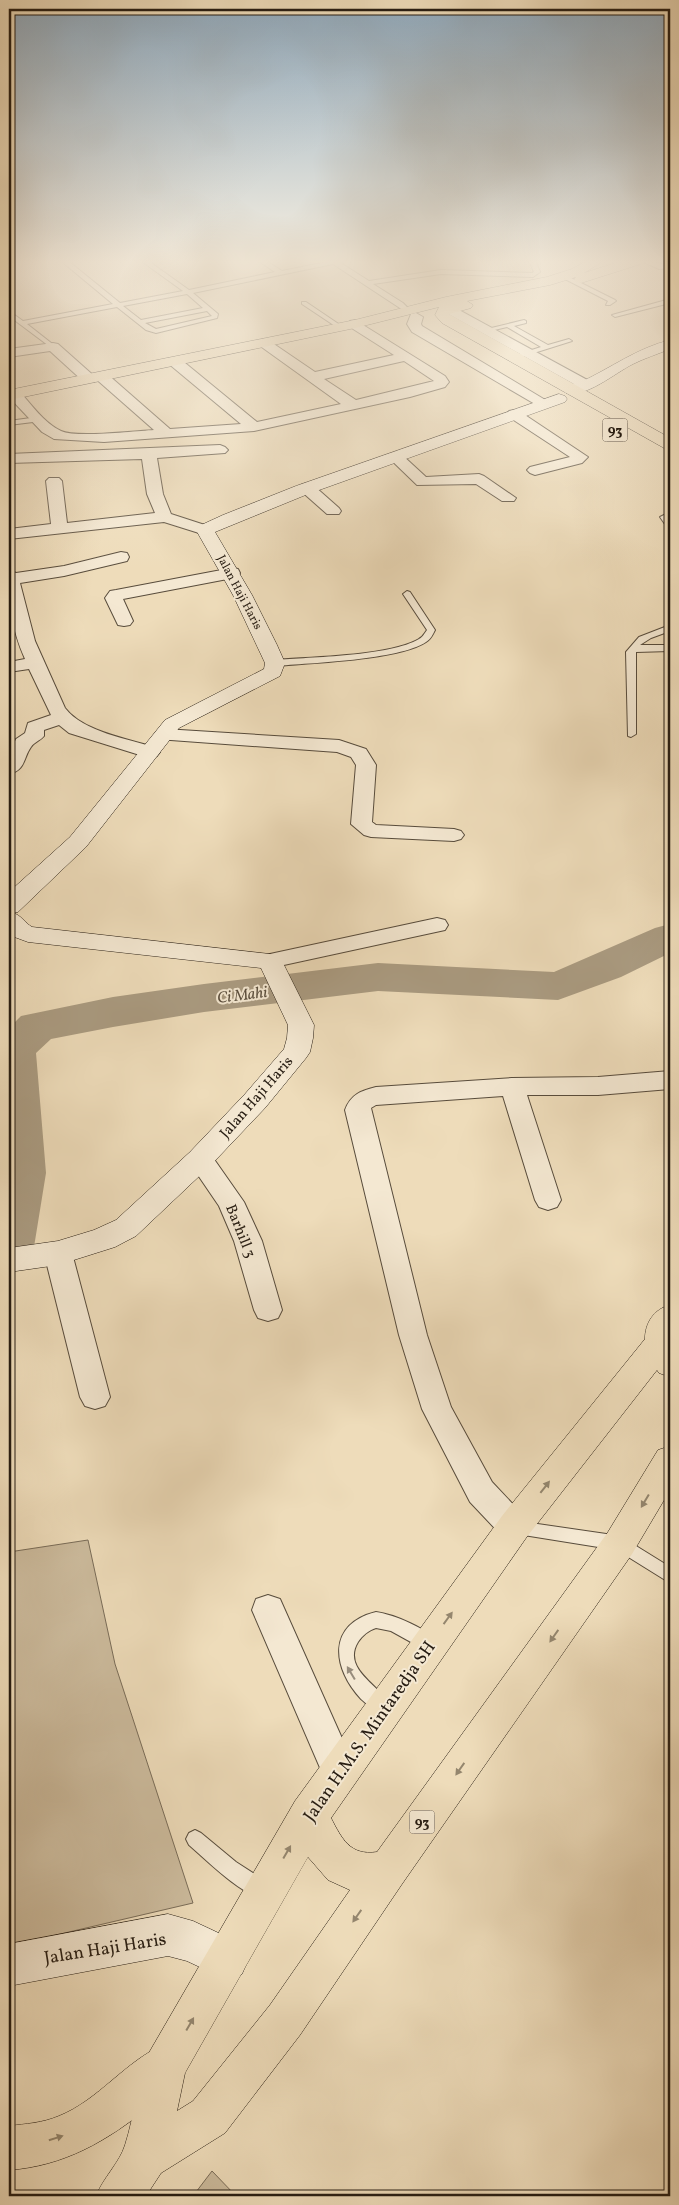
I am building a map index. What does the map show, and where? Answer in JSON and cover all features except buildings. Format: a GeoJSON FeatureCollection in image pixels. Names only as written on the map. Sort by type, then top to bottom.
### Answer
{"type":"FeatureCollection","features":[{"type":"Feature","properties":{"kind":"main road"},"geometry":{"type":"LineString","coordinates":[[11,395],[165,363]]}},
{"type":"Feature","properties":{"kind":"main road","name":"93"},"geometry":{"type":"LineString","coordinates":[[504,363],[565,395],[670,445]]}},
{"type":"Feature","properties":{"kind":"main road","name":"93"},"geometry":{"type":"LineString","coordinates":[[520,363],[565,395],[670,461]]}},
{"type":"Feature","properties":{"kind":"main road","name":"Jalan H.M.S. Mintaredja SH"},"geometry":{"type":"LineString","coordinates":[[119,2196],[145,2157],[166,2066],[309,1815],[429,1644],[514,1528],[667,1341]]}},
{"type":"Feature","properties":{"kind":"main road","name":"Jalan H.M.S. Mintaredja SH"},"geometry":{"type":"LineString","coordinates":[[145,2157],[209,2118],[285,2020],[388,1870],[620,1543],[670,1460]]}},
{"type":"Feature","properties":{"kind":"main road"},"geometry":{"type":"LineString","coordinates":[[309,1815],[322,1844],[334,1859],[361,1873],[388,1870]]}},
{"type":"Feature","properties":{"kind":"main road"},"geometry":{"type":"LineString","coordinates":[[9,2148],[34,2145],[74,2132],[166,2066]]}},
{"type":"Feature","properties":{"kind":"street"},"geometry":{"type":"LineString","coordinates":[[75,363],[165,432]]}},
{"type":"Feature","properties":{"kind":"street"},"geometry":{"type":"LineString","coordinates":[[176,363],[254,427]]}},
{"type":"Feature","properties":{"kind":"street"},"geometry":{"type":"LineString","coordinates":[[292,363],[353,405]]}},
{"type":"Feature","properties":{"kind":"street"},"geometry":{"type":"LineString","coordinates":[[313,377],[378,363]]}},
{"type":"Feature","properties":{"kind":"street"},"geometry":{"type":"LineString","coordinates":[[11,395],[52,433],[67,437],[104,438],[165,432],[254,427],[353,405],[442,382],[414,363]]}},
{"type":"Feature","properties":{"kind":"street"},"geometry":{"type":"LineString","coordinates":[[537,363],[565,395]]}},
{"type":"Feature","properties":{"kind":"street"},"geometry":{"type":"LineString","coordinates":[[9,534],[164,518],[182,521],[205,530],[242,512],[565,395],[626,363]]}},
{"type":"Feature","properties":{"kind":"street"},"geometry":{"type":"LineString","coordinates":[[514,414],[580,457],[577,460],[535,470]]}},
{"type":"Feature","properties":{"kind":"street"},"geometry":{"type":"LineString","coordinates":[[9,458],[220,450]]}},
{"type":"Feature","properties":{"kind":"street"},"geometry":{"type":"LineString","coordinates":[[149,454],[155,494],[164,518]]}},
{"type":"Feature","properties":{"kind":"street"},"geometry":{"type":"LineString","coordinates":[[396,457],[422,482],[479,478],[508,498]]}},
{"type":"Feature","properties":{"kind":"street"},"geometry":{"type":"LineString","coordinates":[[54,481],[60,529]]}},
{"type":"Feature","properties":{"kind":"street"},"geometry":{"type":"LineString","coordinates":[[307,488],[333,511]]}},
{"type":"Feature","properties":{"kind":"street","name":"Jalan Haji Haris"},"geometry":{"type":"LineString","coordinates":[[205,530],[251,607],[275,663]]}},
{"type":"Feature","properties":{"kind":"street"},"geometry":{"type":"LineString","coordinates":[[121,557],[64,571],[9,577],[20,625],[56,709],[62,718],[76,729],[150,752]]}},
{"type":"Feature","properties":{"kind":"street"},"geometry":{"type":"LineString","coordinates":[[124,621],[114,598],[116,595],[232,573]]}},
{"type":"Feature","properties":{"kind":"street"},"geometry":{"type":"LineString","coordinates":[[9,667],[36,663]]}},
{"type":"Feature","properties":{"kind":"street"},"geometry":{"type":"LineString","coordinates":[[9,907],[11,903],[78,842],[178,719],[266,677],[273,672],[275,663]]}},
{"type":"Feature","properties":{"kind":"street"},"geometry":{"type":"LineString","coordinates":[[9,768],[17,759],[23,743],[34,736],[36,727],[62,718]]}},
{"type":"Feature","properties":{"kind":"street"},"geometry":{"type":"LineString","coordinates":[[164,735],[347,748],[358,753],[366,765],[361,824],[365,828],[371,831],[454,835]]}},
{"type":"Feature","properties":{"kind":"street"},"geometry":{"type":"LineString","coordinates":[[9,920],[16,929],[28,934],[273,968],[436,925]]}},
{"type":"Feature","properties":{"kind":"street","name":"Jalan Haji Haris"},"geometry":{"type":"LineString","coordinates":[[9,1260],[58,1253],[104,1239],[126,1228],[200,1159],[255,1101],[296,1052],[301,1025],[273,968]]}},
{"type":"Feature","properties":{"kind":"street"},"geometry":{"type":"LineString","coordinates":[[514,1528],[481,1492],[437,1409],[413,1335],[358,1110],[359,1104],[365,1099],[376,1096],[512,1087],[598,1086],[670,1080]]}},
{"type":"Feature","properties":{"kind":"street"},"geometry":{"type":"LineString","coordinates":[[512,1087],[548,1200]]}},
{"type":"Feature","properties":{"kind":"street","name":"Barhill 3"},"geometry":{"type":"LineString","coordinates":[[200,1159],[230,1202],[248,1241],[268,1310]]}},
{"type":"Feature","properties":{"kind":"street"},"geometry":{"type":"LineString","coordinates":[[58,1253],[95,1397]]}},
{"type":"Feature","properties":{"kind":"street"},"geometry":{"type":"LineString","coordinates":[[268,1610],[339,1772]]}},
{"type":"Feature","properties":{"kind":"street","name":"Jalan Haji Haris"},"geometry":{"type":"LineString","coordinates":[[9,1965],[168,1935],[193,1942],[227,1959]]}},
{"type":"Feature","properties":{"kind":"lane"},"geometry":{"type":"LineString","coordinates":[[9,423],[38,420]]}},
{"type":"Feature","properties":{"kind":"lane"},"geometry":{"type":"LineString","coordinates":[[670,514],[664,517],[670,525]]}},
{"type":"Feature","properties":{"kind":"lane"},"geometry":{"type":"LineString","coordinates":[[275,663],[381,652],[409,647],[424,640],[431,630],[407,594]]}},
{"type":"Feature","properties":{"kind":"lane"},"geometry":{"type":"LineString","coordinates":[[631,734],[631,652],[643,638],[670,628]]}},
{"type":"Feature","properties":{"kind":"lane"},"geometry":{"type":"LineString","coordinates":[[633,648],[670,648]]}},
{"type":"Feature","properties":{"kind":"lane"},"geometry":{"type":"LineString","coordinates":[[514,1528],[620,1543],[670,1576]]}},
{"type":"Feature","properties":{"kind":"lane"},"geometry":{"type":"LineString","coordinates":[[384,1709],[358,1683],[346,1663],[347,1642],[359,1627],[376,1620],[398,1626],[429,1644]]}},
{"type":"Feature","properties":{"kind":"lane"},"geometry":{"type":"LineString","coordinates":[[195,1839],[230,1868],[265,1892]]}},
{"type":"Feature","properties":{"kind":"shaded area"},"geometry":{"type":"Polygon","coordinates":[[[88,1540],[115,1664],[193,1903],[9,1946],[9,1552],[88,1540]]]}},
{"type":"Feature","properties":{"kind":"shaded area"},"geometry":{"type":"Polygon","coordinates":[[[212,2171],[236,2196],[193,2196],[212,2171]]]}},
{"type":"Feature","properties":{"kind":"waterway","name":"Ci Mahi"},"geometry":{"type":"LineString","coordinates":[[9,1247],[22,1173],[13,1049],[37,1027],[113,1012],[204,998],[378,977],[558,986],[606,967],[670,937]]}}]}
